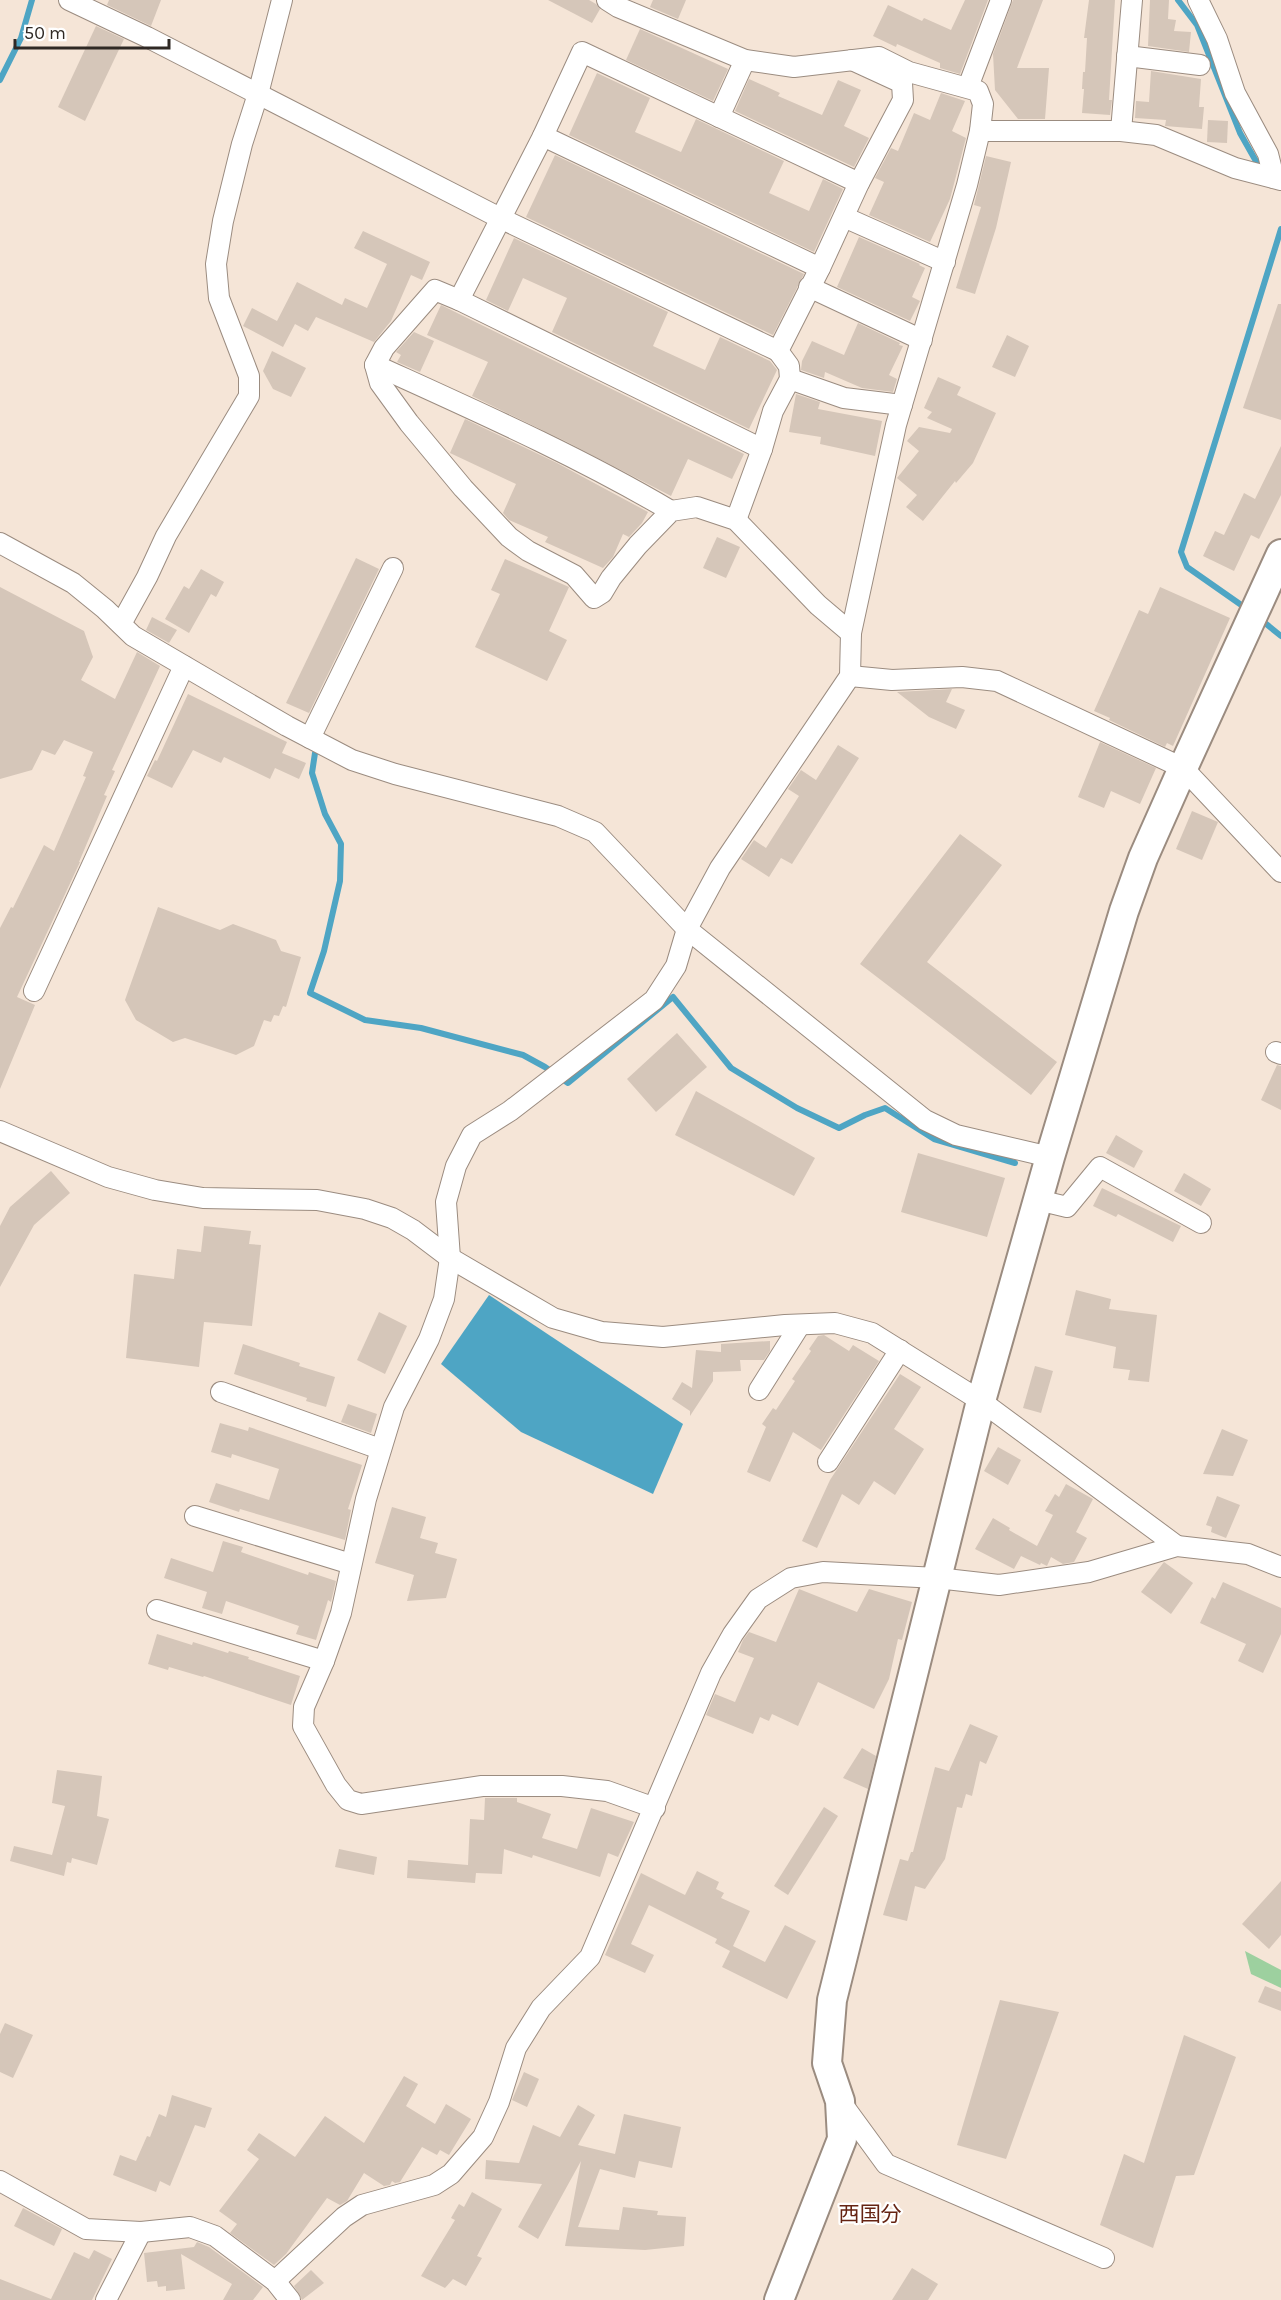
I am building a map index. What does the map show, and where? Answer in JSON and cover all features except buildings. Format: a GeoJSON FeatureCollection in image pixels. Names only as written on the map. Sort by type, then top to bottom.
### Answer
{"type":"FeatureCollection","features":[{"type":"Feature","properties":{"kind":"street"},"geometry":{"type":"LineString","coordinates":[[69,0],[500,218],[778,351],[789,366],[790,378],[773,411],[736,520]]}},
{"type":"Feature","properties":{"kind":"street"},"geometry":{"type":"LineString","coordinates":[[121,624],[147,578],[166,536],[249,396],[249,376],[219,298],[216,264],[222,221],[282,0]]}},
{"type":"Feature","properties":{"kind":"street"},"geometry":{"type":"LineString","coordinates":[[607,0],[618,7],[745,60],[794,67],[879,57],[909,72],[978,91],[983,104],[980,131],[967,185],[893,437],[850,633],[850,676],[720,868],[687,929],[676,966],[654,1000],[510,1111],[472,1135],[456,1166],[446,1202],[450,1258],[444,1299],[429,1339],[394,1407],[380,1449],[341,1613],[304,1707],[303,1726],[336,1785],[348,1800],[361,1804],[482,1786],[562,1786],[607,1791],[655,1808]]}},
{"type":"Feature","properties":{"kind":"street"},"geometry":{"type":"LineString","coordinates":[[968,87],[1001,0]]}},
{"type":"Feature","properties":{"kind":"street"},"geometry":{"type":"LineString","coordinates":[[1121,131],[1132,0]]}},
{"type":"Feature","properties":{"kind":"street"},"geometry":{"type":"LineString","coordinates":[[1198,0],[1217,39],[1235,93],[1268,154],[1277,179]]}},
{"type":"Feature","properties":{"kind":"street"},"geometry":{"type":"LineString","coordinates":[[459,300],[543,136],[582,52],[859,183]]}},
{"type":"Feature","properties":{"kind":"street"},"geometry":{"type":"LineString","coordinates":[[1126,56],[1200,65]]}},
{"type":"Feature","properties":{"kind":"street"},"geometry":{"type":"LineString","coordinates":[[718,117],[745,60]]}},
{"type":"Feature","properties":{"kind":"street"},"geometry":{"type":"LineString","coordinates":[[778,351],[859,183],[903,100],[902,84],[852,60]]}},
{"type":"Feature","properties":{"kind":"street"},"geometry":{"type":"LineString","coordinates":[[980,131],[1121,131],[1156,135],[1235,168],[1277,179]]}},
{"type":"Feature","properties":{"kind":"street"},"geometry":{"type":"LineString","coordinates":[[543,136],[820,268]]}},
{"type":"Feature","properties":{"kind":"street"},"geometry":{"type":"LineString","coordinates":[[844,217],[945,262]]}},
{"type":"Feature","properties":{"kind":"street"},"geometry":{"type":"LineString","coordinates":[[808,287],[922,340]]}},
{"type":"Feature","properties":{"kind":"street"},"geometry":{"type":"LineString","coordinates":[[762,449],[435,290],[384,348],[375,366],[380,383],[409,423],[463,488],[509,537],[574,575],[594,598],[602,593],[638,545],[671,511],[697,507],[736,520],[818,605],[850,633]]}},
{"type":"Feature","properties":{"kind":"street"},"geometry":{"type":"LineString","coordinates":[[375,366],[501,422],[604,473],[671,511]]}},
{"type":"Feature","properties":{"kind":"street"},"geometry":{"type":"LineString","coordinates":[[790,378],[844,398],[902,405]]}},
{"type":"Feature","properties":{"kind":"street"},"geometry":{"type":"LineString","coordinates":[[0,543],[73,583],[133,636],[352,760],[395,774],[558,816],[595,832],[687,929],[925,1120],[956,1136],[1050,1157]]}},
{"type":"Feature","properties":{"kind":"street"},"geometry":{"type":"LineString","coordinates":[[779,2300],[842,2139],[840,2101],[827,2063],[832,2000],[981,1401],[1050,1157],[1124,911],[1143,858],[1281,554]]}},
{"type":"Feature","properties":{"kind":"street"},"geometry":{"type":"LineString","coordinates":[[310,738],[393,568]]}},
{"type":"Feature","properties":{"kind":"street"},"geometry":{"type":"LineString","coordinates":[[34,991],[184,666]]}},
{"type":"Feature","properties":{"kind":"street"},"geometry":{"type":"LineString","coordinates":[[850,676],[892,680],[962,677],[997,681],[1183,768],[1281,872]]}},
{"type":"Feature","properties":{"kind":"street"},"geometry":{"type":"LineString","coordinates":[[0,1131],[108,1177],[155,1190],[203,1198],[317,1200],[365,1209],[392,1218],[413,1230],[450,1258],[553,1318],[602,1332],[663,1337],[785,1324],[836,1323],[872,1334],[981,1401],[1177,1546]]}},
{"type":"Feature","properties":{"kind":"street"},"geometry":{"type":"LineString","coordinates":[[1038,1200],[1067,1207],[1100,1167],[1201,1222]]}},
{"type":"Feature","properties":{"kind":"street"},"geometry":{"type":"LineString","coordinates":[[759,1390],[800,1325]]}},
{"type":"Feature","properties":{"kind":"street"},"geometry":{"type":"LineString","coordinates":[[828,1462],[900,1350]]}},
{"type":"Feature","properties":{"kind":"street"},"geometry":{"type":"LineString","coordinates":[[221,1392],[380,1449]]}},
{"type":"Feature","properties":{"kind":"street"},"geometry":{"type":"LineString","coordinates":[[195,1516],[351,1564]]}},
{"type":"Feature","properties":{"kind":"street"},"geometry":{"type":"LineString","coordinates":[[275,2281],[344,2217],[362,2205],[434,2186],[451,2175],[483,2137],[499,2102],[516,2048],[541,2008],[590,1957],[711,1673],[733,1634],[758,1599],[791,1578],[822,1572],[937,1578],[999,1585],[1089,1572],[1177,1546],[1248,1554],[1281,1567]]}},
{"type":"Feature","properties":{"kind":"street"},"geometry":{"type":"LineString","coordinates":[[157,1610],[324,1661]]}},
{"type":"Feature","properties":{"kind":"street"},"geometry":{"type":"LineString","coordinates":[[840,2101],[886,2164],[1104,2258]]}},
{"type":"Feature","properties":{"kind":"street"},"geometry":{"type":"LineString","coordinates":[[2,2187],[86,2229],[141,2232],[190,2228],[215,2236],[275,2281],[290,2300]]}},
{"type":"Feature","properties":{"kind":"street"},"geometry":{"type":"LineString","coordinates":[[106,2300],[141,2232]]}},
{"type":"Feature","properties":{"kind":"green space"},"geometry":{"type":"Polygon","coordinates":[[[1245,1951],[1281,1970],[1281,1988],[1251,1974],[1245,1951]]]}},
{"type":"Feature","properties":{"kind":"water"},"geometry":{"type":"Polygon","coordinates":[[[489,1295],[683,1424],[653,1494],[521,1432],[441,1364],[489,1295]]]}},
{"type":"Feature","properties":{"kind":"waterway"},"geometry":{"type":"LineString","coordinates":[[0,80],[21,38],[32,0]]}},
{"type":"Feature","properties":{"kind":"waterway"},"geometry":{"type":"LineString","coordinates":[[1178,0],[1197,25],[1240,133],[1257,163],[1266,165]]}},
{"type":"Feature","properties":{"kind":"waterway"},"geometry":{"type":"LineString","coordinates":[[1247,609],[1187,567],[1181,552],[1281,229]]}},
{"type":"Feature","properties":{"kind":"waterway"},"geometry":{"type":"LineString","coordinates":[[1260,619],[1281,636]]}},
{"type":"Feature","properties":{"kind":"waterway"},"geometry":{"type":"LineString","coordinates":[[315,753],[312,773],[325,814],[341,844],[340,881],[324,951],[310,993],[365,1020],[421,1028],[523,1055],[568,1083],[673,997],[731,1068],[797,1108],[839,1128],[885,1108],[934,1139],[1015,1163]]}},
{"type":"Feature","properties":{"kind":"district","name":"西国分"},"geometry":{"type":"Point","coordinates":[870,2214]}}]}
